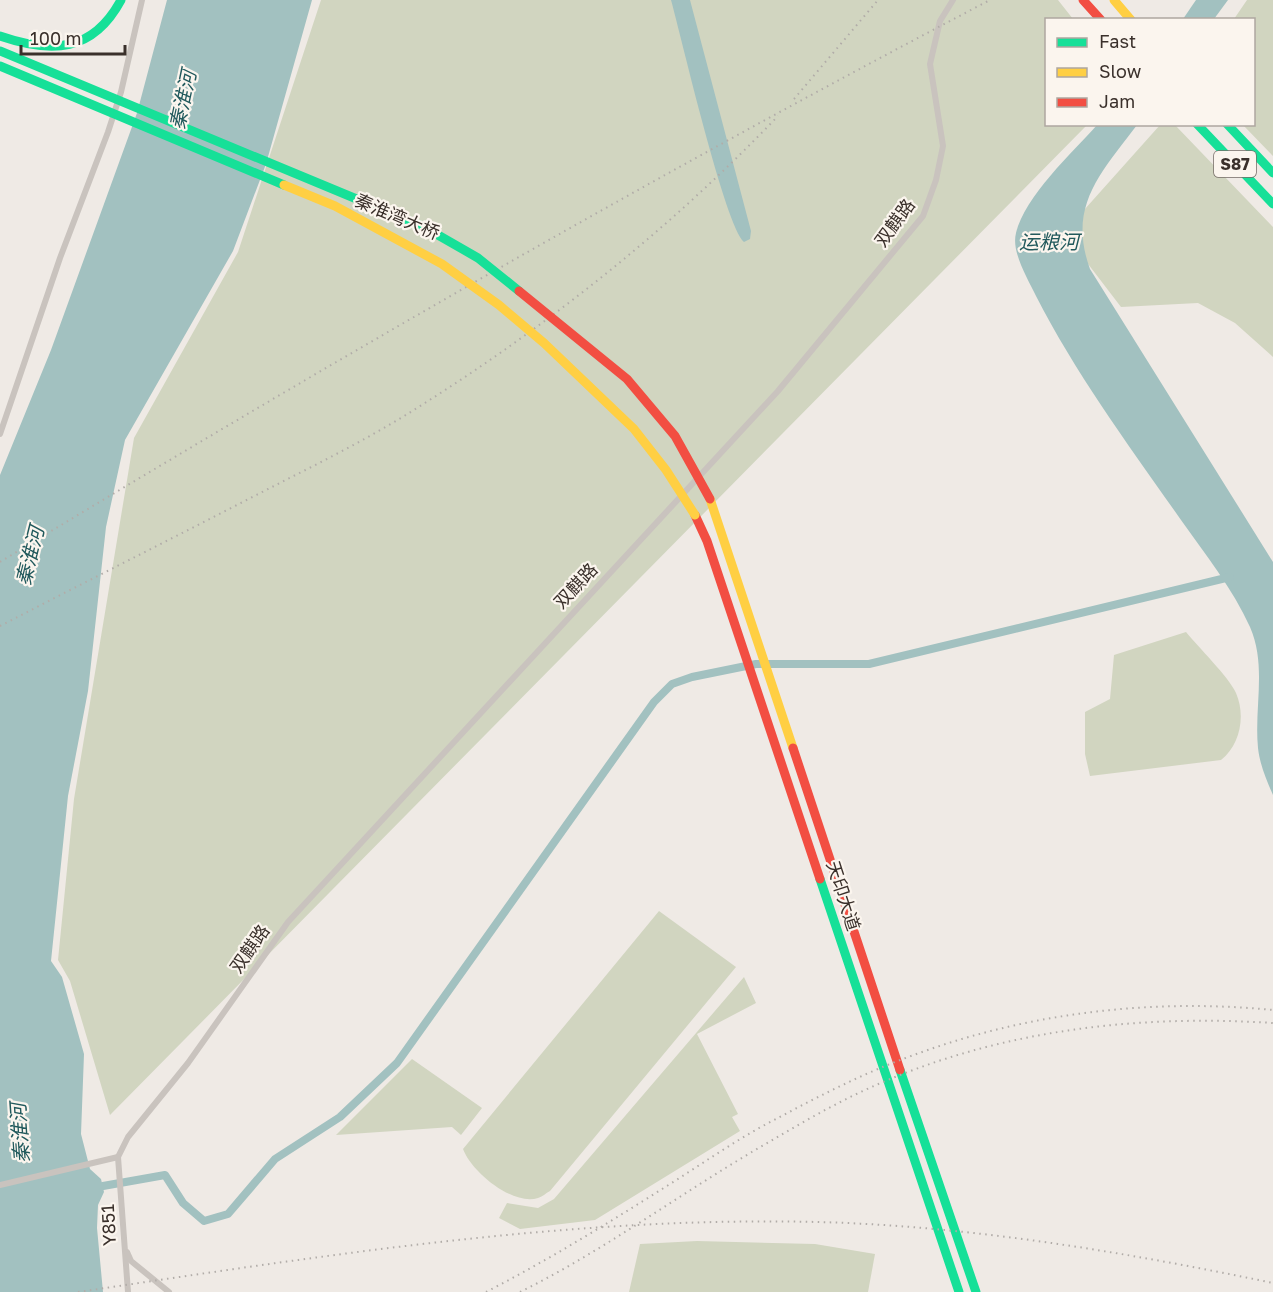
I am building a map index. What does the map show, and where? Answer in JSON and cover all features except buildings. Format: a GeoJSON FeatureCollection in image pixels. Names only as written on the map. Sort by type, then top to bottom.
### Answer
{"type":"FeatureCollection","features":[{"type":"Feature","properties":{"kind":"main road"},"geometry":{"type":"LineString","coordinates":[[0,36],[40,47],[71,46],[100,31],[111,19],[121,0]]}},
{"type":"Feature","properties":{"kind":"main road"},"geometry":{"type":"LineString","coordinates":[[1083,0],[1099,18]]}},
{"type":"Feature","properties":{"kind":"main road"},"geometry":{"type":"LineString","coordinates":[[1114,0],[1129,18]]}},
{"type":"Feature","properties":{"kind":"main road","name":"秦淮湾大桥"},"geometry":{"type":"LineString","coordinates":[[0,51],[424,227],[453,243],[502,276],[627,379],[675,436],[710,499]]}},
{"type":"Feature","properties":{"kind":"main road","name":"秦淮湾大桥"},"geometry":{"type":"LineString","coordinates":[[0,66],[335,206],[442,264],[499,305],[544,343],[634,429],[666,470],[695,515]]}},
{"type":"Feature","properties":{"kind":"main road","name":"S87"},"geometry":{"type":"LineString","coordinates":[[1199,126],[1273,204]]}},
{"type":"Feature","properties":{"kind":"main road","name":"S87"},"geometry":{"type":"LineString","coordinates":[[1229,126],[1273,173]]}},
{"type":"Feature","properties":{"kind":"main road","name":"天印大道"},"geometry":{"type":"LineString","coordinates":[[710,499],[941,1194],[976,1292]]}},
{"type":"Feature","properties":{"kind":"main road","name":"天印大道"},"geometry":{"type":"LineString","coordinates":[[695,515],[707,541],[959,1292]]}},
{"type":"Feature","properties":{"kind":"street"},"geometry":{"type":"LineString","coordinates":[[0,434],[60,258],[108,132],[121,92],[142,0]]}},
{"type":"Feature","properties":{"kind":"street","name":"双麒路"},"geometry":{"type":"LineString","coordinates":[[118,1157],[128,1137],[188,1063],[288,922],[778,391],[923,216],[936,180],[943,146],[930,64],[940,21],[952,0]]}},
{"type":"Feature","properties":{"kind":"street"},"geometry":{"type":"LineString","coordinates":[[0,1185],[118,1157]]}},
{"type":"Feature","properties":{"kind":"street","name":"Y851"},"geometry":{"type":"LineString","coordinates":[[118,1157],[128,1292]]}},
{"type":"Feature","properties":{"kind":"street"},"geometry":{"type":"LineString","coordinates":[[125,1248],[131,1261],[169,1292]]}},
{"type":"Feature","properties":{"kind":"green space"},"geometry":{"type":"Polygon","coordinates":[[[321,0],[1058,0],[1072,18],[1045,18],[1045,126],[1086,126],[110,1115],[70,981],[58,960],[74,799],[134,438],[238,252],[321,0]]]}},
{"type":"Feature","properties":{"kind":"green space"},"geometry":{"type":"Polygon","coordinates":[[[1247,0],[1273,0],[1273,156],[1244,126],[1255,126],[1255,18],[1235,18],[1247,0]]]}},
{"type":"Feature","properties":{"kind":"green space"},"geometry":{"type":"Polygon","coordinates":[[[1159,126],[1176,126],[1273,227],[1273,357],[1235,323],[1198,303],[1121,307],[1085,260],[1076,219],[1159,126]]]}},
{"type":"Feature","properties":{"kind":"green space"},"geometry":{"type":"Polygon","coordinates":[[[1186,632],[1236,693],[1241,720],[1237,738],[1228,754],[1221,760],[1090,776],[1085,754],[1085,712],[1110,699],[1114,655],[1186,632]]]}},
{"type":"Feature","properties":{"kind":"green space"},"geometry":{"type":"Polygon","coordinates":[[[659,911],[736,967],[550,1191],[540,1197],[528,1199],[505,1192],[474,1167],[463,1149],[659,911]]]}},
{"type":"Feature","properties":{"kind":"green space"},"geometry":{"type":"Polygon","coordinates":[[[744,977],[756,1003],[697,1034],[738,1114],[732,1117],[740,1131],[595,1220],[520,1229],[499,1218],[507,1203],[538,1208],[554,1199],[744,977]]]}},
{"type":"Feature","properties":{"kind":"green space"},"geometry":{"type":"Polygon","coordinates":[[[412,1059],[482,1108],[461,1135],[452,1127],[336,1135],[412,1059]]]}},
{"type":"Feature","properties":{"kind":"green space"},"geometry":{"type":"Polygon","coordinates":[[[697,1241],[815,1244],[875,1254],[868,1292],[629,1292],[640,1244],[697,1241]]]}},
{"type":"Feature","properties":{"kind":"water","name":"秦淮河"},"geometry":{"type":"Polygon","coordinates":[[[167,0],[312,0],[266,164],[233,251],[125,440],[106,527],[88,691],[68,796],[51,961],[62,977],[84,1054],[81,1134],[90,1169],[101,1179],[104,1192],[98,1205],[97,1228],[103,1292],[0,1292],[0,475],[51,350],[137,113],[167,0]]]}},
{"type":"Feature","properties":{"kind":"water"},"geometry":{"type":"Polygon","coordinates":[[[671,0],[690,0],[751,231],[750,239],[744,242],[736,228],[715,168],[671,0]]]}},
{"type":"Feature","properties":{"kind":"water"},"geometry":{"type":"Polygon","coordinates":[[[1196,0],[1228,0],[1215,18],[1184,18],[1196,0]]]}},
{"type":"Feature","properties":{"kind":"water","name":"运粮河"},"geometry":{"type":"Polygon","coordinates":[[[1096,126],[1136,126],[1111,159],[1091,191],[1085,208],[1084,247],[1090,269],[1273,562],[1273,795],[1258,748],[1259,672],[1255,642],[1250,627],[1218,572],[1086,383],[1052,326],[1018,257],[1015,240],[1021,219],[1050,176],[1096,126]]]}},
{"type":"Feature","properties":{"kind":"waterway"},"geometry":{"type":"LineString","coordinates":[[103,1186],[165,1175],[183,1203],[204,1221],[228,1214],[275,1159],[340,1117],[397,1063],[654,702],[672,684],[692,677],[756,664],[869,664],[1230,577]]}},
{"type":"Feature","properties":{"kind":"railway"},"geometry":{"type":"LineString","coordinates":[[794,99],[878,0]]}},
{"type":"Feature","properties":{"kind":"railway"},"geometry":{"type":"LineString","coordinates":[[0,562],[244,416],[490,273],[739,134],[990,0]]}},
{"type":"Feature","properties":{"kind":"railway"},"geometry":{"type":"LineString","coordinates":[[0,626],[357,443],[459,381],[556,312],[649,238],[693,199],[778,116]]}},
{"type":"Feature","properties":{"kind":"railway"},"geometry":{"type":"LineString","coordinates":[[486,1292],[580,1240],[759,1128],[891,1063],[999,1029],[1089,1012],[1181,1006],[1273,1010]]}},
{"type":"Feature","properties":{"kind":"railway"},"geometry":{"type":"LineString","coordinates":[[520,1292],[584,1257],[738,1160],[804,1122],[865,1090],[914,1070],[963,1053],[1013,1040],[1064,1031],[1168,1021],[1273,1023]]}},
{"type":"Feature","properties":{"kind":"railway"},"geometry":{"type":"LineString","coordinates":[[78,1292],[446,1241],[632,1225],[725,1222],[875,1224],[990,1235],[1104,1251],[1273,1283]]}},
{"type":"Feature","properties":{"kind":"traffic: fast"},"geometry":{"type":"LineString","coordinates":[[0,36],[37,45],[70,44],[98,30],[121,0]]}},
{"type":"Feature","properties":{"kind":"traffic: fast"},"geometry":{"type":"LineString","coordinates":[[0,51],[424,227],[478,258],[519,291]]}},
{"type":"Feature","properties":{"kind":"traffic: fast"},"geometry":{"type":"LineString","coordinates":[[0,66],[284,185]]}},
{"type":"Feature","properties":{"kind":"traffic: fast"},"geometry":{"type":"LineString","coordinates":[[1199,126],[1273,204]]}},
{"type":"Feature","properties":{"kind":"traffic: fast"},"geometry":{"type":"LineString","coordinates":[[1229,126],[1273,173]]}},
{"type":"Feature","properties":{"kind":"traffic: fast"},"geometry":{"type":"LineString","coordinates":[[820,879],[959,1292]]}},
{"type":"Feature","properties":{"kind":"traffic: fast"},"geometry":{"type":"LineString","coordinates":[[900,1070],[976,1292]]}},
{"type":"Feature","properties":{"kind":"traffic: slow"},"geometry":{"type":"LineString","coordinates":[[1114,0],[1129,18]]}},
{"type":"Feature","properties":{"kind":"traffic: slow"},"geometry":{"type":"LineString","coordinates":[[284,185],[335,206],[442,264],[499,305],[544,343],[634,429],[666,470],[695,515]]}},
{"type":"Feature","properties":{"kind":"traffic: slow"},"geometry":{"type":"LineString","coordinates":[[710,499],[793,748]]}},
{"type":"Feature","properties":{"kind":"traffic: jam"},"geometry":{"type":"LineString","coordinates":[[1083,0],[1099,18]]}},
{"type":"Feature","properties":{"kind":"traffic: jam"},"geometry":{"type":"LineString","coordinates":[[519,291],[627,379],[675,436],[710,499]]}},
{"type":"Feature","properties":{"kind":"traffic: jam"},"geometry":{"type":"LineString","coordinates":[[695,515],[707,541],[820,879]]}},
{"type":"Feature","properties":{"kind":"traffic: jam"},"geometry":{"type":"LineString","coordinates":[[793,748],[900,1070]]}}]}
